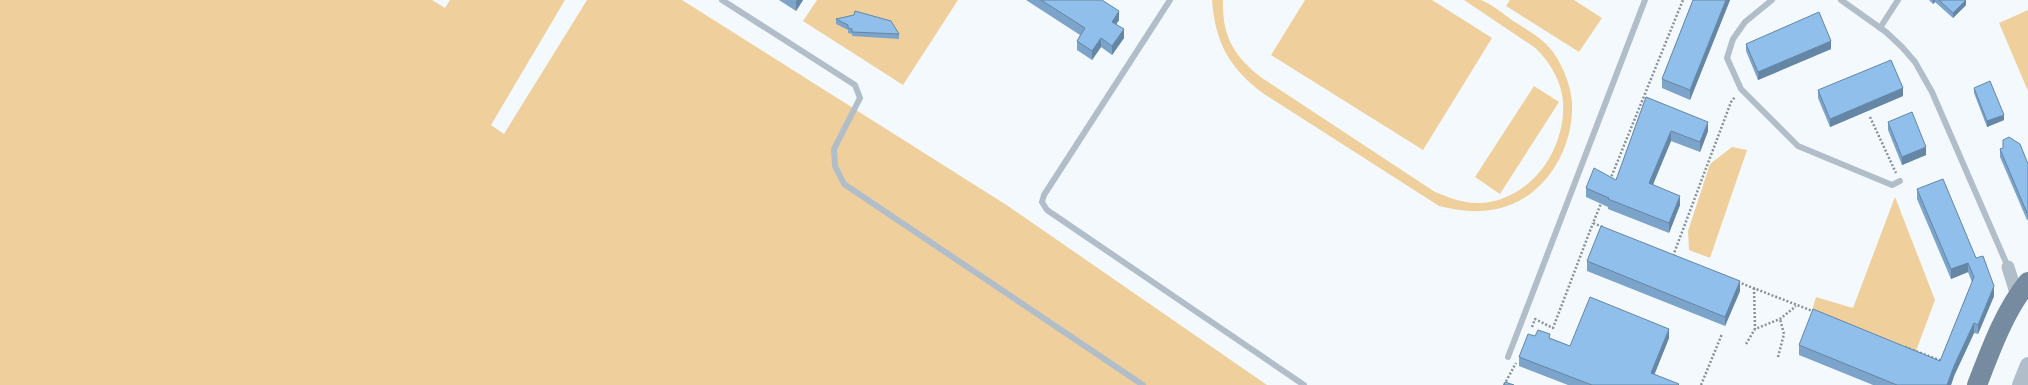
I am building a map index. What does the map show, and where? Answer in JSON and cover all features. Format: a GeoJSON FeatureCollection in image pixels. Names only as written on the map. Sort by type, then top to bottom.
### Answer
{"type":"FeatureCollection","features":[{"type":"Feature","properties":{"kind":"main road"},"geometry":{"type":"LineString","coordinates":[[1976,385],[1997,336],[2022,289]]}},
{"type":"Feature","properties":{"kind":"street"},"geometry":{"type":"LineString","coordinates":[[2008,267],[2022,289]]}},
{"type":"Feature","properties":{"kind":"street"},"geometry":{"type":"LineString","coordinates":[[2020,385],[2028,365]]}},
{"type":"Feature","properties":{"kind":"lane"},"geometry":{"type":"LineString","coordinates":[[722,0],[855,85],[860,98],[834,149],[835,166],[844,184],[1143,385]]}},
{"type":"Feature","properties":{"kind":"lane"},"geometry":{"type":"LineString","coordinates":[[1170,0],[1044,195],[1042,202],[1047,210],[1304,385]]}},
{"type":"Feature","properties":{"kind":"lane"},"geometry":{"type":"LineString","coordinates":[[1508,357],[1645,0]]}},
{"type":"Feature","properties":{"kind":"lane"},"geometry":{"type":"LineString","coordinates":[[1772,0],[1745,22],[1733,38],[1727,58],[1741,89],[1798,146],[1892,185],[1900,181]]}},
{"type":"Feature","properties":{"kind":"lane"},"geometry":{"type":"LineString","coordinates":[[1841,0],[1880,28],[1902,47],[1915,62],[1932,92],[2008,267]]}},
{"type":"Feature","properties":{"kind":"lane"},"geometry":{"type":"LineString","coordinates":[[1880,28],[1898,0]]}},
{"type":"Feature","properties":{"kind":"path"},"geometry":{"type":"LineString","coordinates":[[1608,186],[1683,0]]}},
{"type":"Feature","properties":{"kind":"path"},"geometry":{"type":"LineString","coordinates":[[1673,256],[1730,102],[1741,89]]}},
{"type":"Feature","properties":{"kind":"path"},"geometry":{"type":"LineString","coordinates":[[1870,118],[1900,181]]}},
{"type":"Feature","properties":{"kind":"path"},"geometry":{"type":"LineString","coordinates":[[1529,334],[1535,319],[1554,328],[1605,193]]}},
{"type":"Feature","properties":{"kind":"path"},"geometry":{"type":"LineString","coordinates":[[1593,223],[1607,229]]}},
{"type":"Feature","properties":{"kind":"path"},"geometry":{"type":"LineString","coordinates":[[1666,253],[1680,259]]}},
{"type":"Feature","properties":{"kind":"path"},"geometry":{"type":"LineString","coordinates":[[1732,279],[1820,314]]}},
{"type":"Feature","properties":{"kind":"path"},"geometry":{"type":"LineString","coordinates":[[1746,344],[1755,329],[1754,288]]}},
{"type":"Feature","properties":{"kind":"path"},"geometry":{"type":"LineString","coordinates":[[1755,329],[1780,319],[1797,306]]}},
{"type":"Feature","properties":{"kind":"path"},"geometry":{"type":"LineString","coordinates":[[1778,357],[1784,334],[1780,319]]}},
{"type":"Feature","properties":{"kind":"path"},"geometry":{"type":"LineString","coordinates":[[1701,385],[1722,334]]}},
{"type":"Feature","properties":{"kind":"path"},"geometry":{"type":"LineString","coordinates":[[1901,345],[1946,362]]}},
{"type":"Feature","properties":{"kind":"path"},"geometry":{"type":"LineString","coordinates":[[1504,385],[1519,356]]}},
{"type":"Feature","properties":{"kind":"shaded area"},"geometry":{"type":"Polygon","coordinates":[[[0,0],[432,0],[445,8],[450,0],[565,0],[491,125],[504,134],[587,0],[682,0],[1008,206],[1267,385],[0,385],[0,0]]]}},
{"type":"Feature","properties":{"kind":"shaded area"},"geometry":{"type":"Polygon","coordinates":[[[817,0],[958,0],[903,85],[803,21],[817,0]]]}},
{"type":"Feature","properties":{"kind":"shaded area"},"geometry":{"type":"Polygon","coordinates":[[[1212,0],[1223,0],[1225,25],[1232,45],[1244,62],[1262,78],[1435,192],[1470,203],[1482,203],[1500,199],[1516,192],[1530,182],[1542,169],[1552,154],[1562,120],[1562,94],[1550,65],[1534,47],[1464,0],[1483,1],[1541,39],[1553,52],[1560,63],[1566,76],[1572,103],[1572,119],[1564,149],[1557,164],[1548,177],[1524,198],[1510,205],[1483,211],[1457,210],[1439,206],[1252,85],[1233,65],[1226,54],[1217,29],[1212,0]]]}},
{"type":"Feature","properties":{"kind":"shaded area"},"geometry":{"type":"Polygon","coordinates":[[[1305,0],[1432,0],[1492,38],[1423,150],[1271,55],[1305,0]]]}},
{"type":"Feature","properties":{"kind":"shaded area"},"geometry":{"type":"Polygon","coordinates":[[[1510,0],[1574,0],[1602,18],[1579,52],[1506,6],[1510,0]]]}},
{"type":"Feature","properties":{"kind":"shaded area"},"geometry":{"type":"Polygon","coordinates":[[[2028,10],[2028,91],[1999,23],[2028,10]]]}},
{"type":"Feature","properties":{"kind":"shaded area"},"geometry":{"type":"Polygon","coordinates":[[[1534,86],[1559,102],[1500,194],[1475,177],[1534,86]]]}},
{"type":"Feature","properties":{"kind":"shaded area"},"geometry":{"type":"Polygon","coordinates":[[[1732,147],[1747,150],[1710,258],[1689,250],[1688,231],[1710,164],[1732,147]]]}},
{"type":"Feature","properties":{"kind":"shaded area"},"geometry":{"type":"Polygon","coordinates":[[[1895,197],[1935,300],[1916,351],[1812,311],[1816,297],[1853,308],[1895,197]]]}},
{"type":"Feature","properties":{"kind":"building"},"geometry":{"type":"Polygon","coordinates":[[[1041,0],[1102,0],[1119,11],[1112,22],[1124,29],[1112,46],[1101,38],[1092,51],[1077,41],[1085,28],[1041,0]]]}},
{"type":"Feature","properties":{"kind":"building"},"geometry":{"type":"Polygon","coordinates":[[[1693,0],[1726,0],[1690,90],[1662,79],[1693,0]]]}},
{"type":"Feature","properties":{"kind":"building"},"geometry":{"type":"Polygon","coordinates":[[[1939,0],[1966,0],[1953,13],[1939,0]]]}},
{"type":"Feature","properties":{"kind":"building"},"geometry":{"type":"Polygon","coordinates":[[[855,11],[891,21],[899,34],[852,32],[852,29],[848,28],[848,25],[836,19],[854,15],[855,11]]]}},
{"type":"Feature","properties":{"kind":"building"},"geometry":{"type":"Polygon","coordinates":[[[1819,12],[1831,41],[1758,72],[1746,44],[1819,12]]]}},
{"type":"Feature","properties":{"kind":"building"},"geometry":{"type":"Polygon","coordinates":[[[1891,60],[1903,88],[1830,119],[1818,90],[1891,60]]]}},
{"type":"Feature","properties":{"kind":"building"},"geometry":{"type":"Polygon","coordinates":[[[1990,81],[2004,115],[1987,121],[1974,88],[1990,81]]]}},
{"type":"Feature","properties":{"kind":"building"},"geometry":{"type":"Polygon","coordinates":[[[1646,97],[1708,122],[1700,142],[1671,131],[1649,183],[1680,196],[1669,223],[1608,199],[1609,198],[1586,188],[1594,168],[1616,180],[1646,97]]]}},
{"type":"Feature","properties":{"kind":"building"},"geometry":{"type":"Polygon","coordinates":[[[1912,112],[1926,147],[1902,157],[1888,122],[1912,112]]]}},
{"type":"Feature","properties":{"kind":"building"},"geometry":{"type":"Polygon","coordinates":[[[2009,137],[2020,144],[2028,164],[2027,213],[2000,149],[2003,148],[2003,140],[2009,137]]]}},
{"type":"Feature","properties":{"kind":"building"},"geometry":{"type":"Polygon","coordinates":[[[1943,179],[1976,258],[1983,256],[1994,286],[1978,325],[1974,323],[1947,385],[1897,385],[1799,345],[1813,309],[1940,361],[1974,277],[1968,263],[1951,269],[1917,189],[1943,179]]]}},
{"type":"Feature","properties":{"kind":"building"},"geometry":{"type":"Polygon","coordinates":[[[1601,226],[1740,281],[1725,317],[1587,261],[1601,226]]]}},
{"type":"Feature","properties":{"kind":"building"},"geometry":{"type":"Polygon","coordinates":[[[1590,297],[1669,329],[1651,373],[1679,384],[1592,385],[1519,357],[1528,334],[1535,336],[1538,330],[1550,334],[1549,338],[1570,346],[1590,297]]]}},
{"type":"Feature","properties":{"kind":"building"},"geometry":{"type":"Polygon","coordinates":[[[1505,382],[1514,385],[1504,385],[1505,382]]]}}]}
